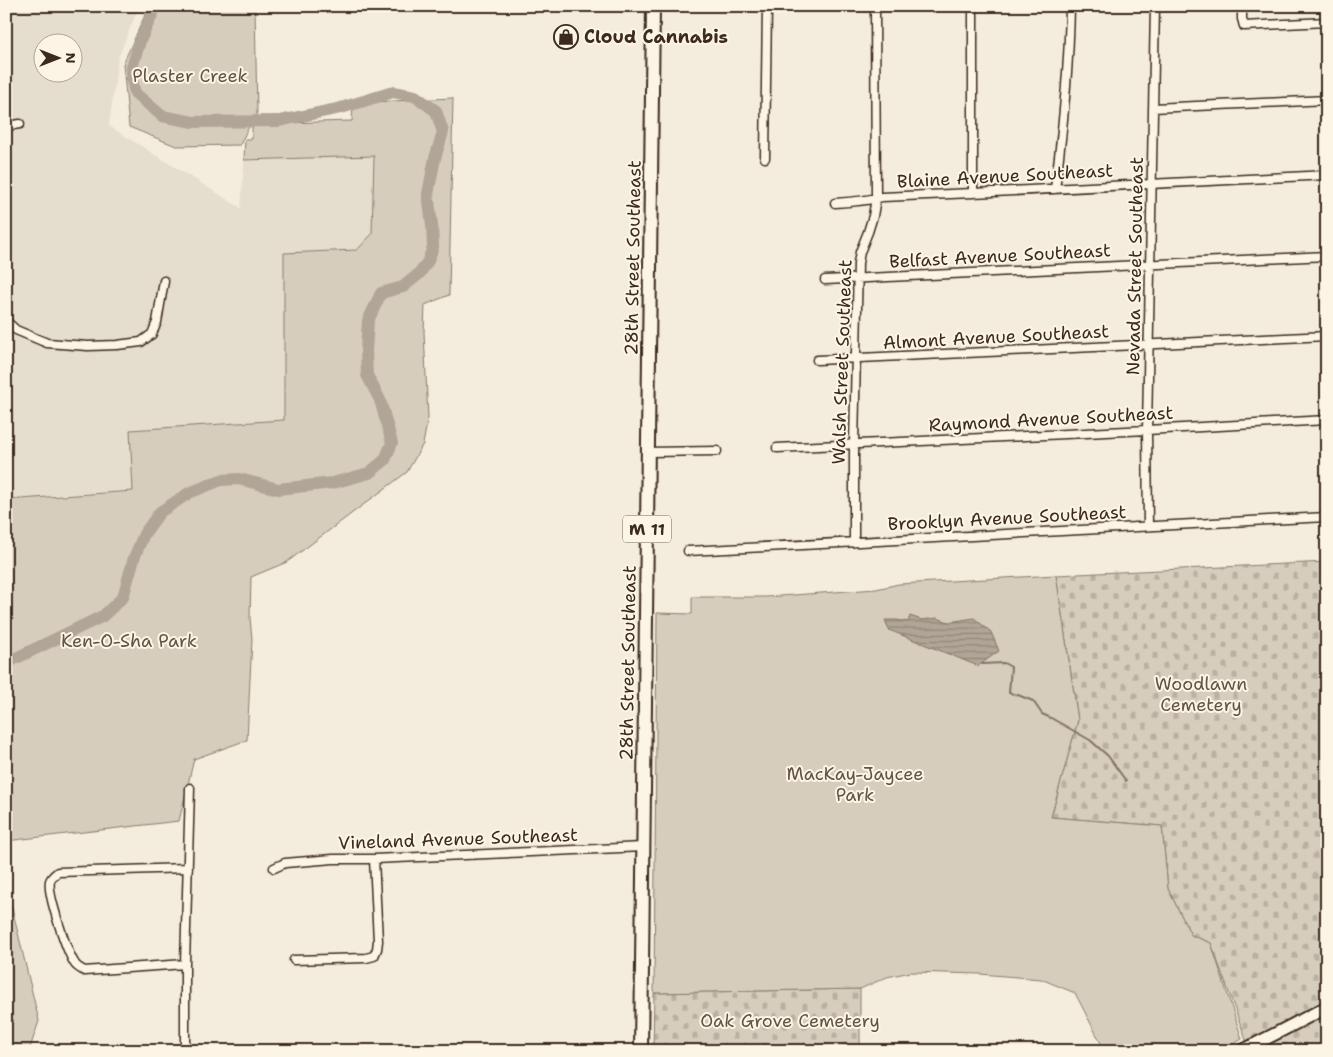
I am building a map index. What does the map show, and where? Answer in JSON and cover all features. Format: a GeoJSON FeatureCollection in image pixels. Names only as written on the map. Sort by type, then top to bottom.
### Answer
{"type":"FeatureCollection","features":[{"type":"Feature","properties":{"kind":"main road","name":"28th Street Southeast"},"geometry":{"type":"LineString","coordinates":[[641,1051],[653,6]]}},
{"type":"Feature","properties":{"kind":"main road"},"geometry":{"type":"LineString","coordinates":[[1242,1051],[1327,1007]]}},
{"type":"Feature","properties":{"kind":"street"},"geometry":{"type":"LineString","coordinates":[[765,158],[767,6]]}},
{"type":"Feature","properties":{"kind":"street","name":"Walsh Street Southeast"},"geometry":{"type":"LineString","coordinates":[[854,541],[857,278],[860,252],[868,232],[876,198],[875,6]]}},
{"type":"Feature","properties":{"kind":"street"},"geometry":{"type":"LineString","coordinates":[[973,6],[973,193]]}},
{"type":"Feature","properties":{"kind":"street"},"geometry":{"type":"LineString","coordinates":[[1055,189],[1067,78],[1070,6]]}},
{"type":"Feature","properties":{"kind":"street","name":"Nevada Street Southeast"},"geometry":{"type":"LineString","coordinates":[[1148,526],[1147,430],[1155,6]]}},
{"type":"Feature","properties":{"kind":"street"},"geometry":{"type":"LineString","coordinates":[[1242,6],[1244,26],[1327,22]]}},
{"type":"Feature","properties":{"kind":"street"},"geometry":{"type":"LineString","coordinates":[[1154,108],[1327,100]]}},
{"type":"Feature","properties":{"kind":"street"},"geometry":{"type":"LineString","coordinates":[[6,126],[20,124]]}},
{"type":"Feature","properties":{"kind":"street","name":"Blaine Avenue Southeast"},"geometry":{"type":"LineString","coordinates":[[835,203],[856,202],[882,197],[1327,175]]}},
{"type":"Feature","properties":{"kind":"street","name":"Belfast Avenue Southeast"},"geometry":{"type":"LineString","coordinates":[[825,280],[1327,256]]}},
{"type":"Feature","properties":{"kind":"street"},"geometry":{"type":"LineString","coordinates":[[6,321],[16,330],[48,343],[88,346],[141,342],[152,334],[158,322],[164,281]]}},
{"type":"Feature","properties":{"kind":"street","name":"Almont Avenue Southeast"},"geometry":{"type":"LineString","coordinates":[[817,360],[1327,336]]}},
{"type":"Feature","properties":{"kind":"street","name":"Raymond Avenue Southeast"},"geometry":{"type":"LineString","coordinates":[[777,448],[1327,420]]}},
{"type":"Feature","properties":{"kind":"street"},"geometry":{"type":"LineString","coordinates":[[648,452],[717,451]]}},
{"type":"Feature","properties":{"kind":"street","name":"Brooklyn Avenue Southeast"},"geometry":{"type":"LineString","coordinates":[[688,550],[1327,517]]}},
{"type":"Feature","properties":{"kind":"street"},"geometry":{"type":"LineString","coordinates":[[185,1051],[185,964],[190,788]]}},
{"type":"Feature","properties":{"kind":"street","name":"Vineland Avenue Southeast"},"geometry":{"type":"LineString","coordinates":[[274,868],[285,863],[333,859],[374,859],[643,847]]}},
{"type":"Feature","properties":{"kind":"street"},"geometry":{"type":"LineString","coordinates":[[294,960],[366,958],[374,956],[378,941],[374,859]]}},
{"type":"Feature","properties":{"kind":"street"},"geometry":{"type":"LineString","coordinates":[[185,964],[84,971],[76,965],[66,942],[52,900],[50,881],[52,876],[58,872],[188,868]]}},
{"type":"Feature","properties":{"kind":"shaded area"},"geometry":{"type":"Polygon","coordinates":[[[6,6],[139,6],[118,58],[109,126],[241,208],[244,160],[374,156],[372,234],[357,250],[284,253],[284,420],[131,430],[133,491],[6,500],[6,6]]]}},
{"type":"Feature","properties":{"kind":"shaded area"},"geometry":{"type":"Polygon","coordinates":[[[910,616],[922,620],[937,618],[949,622],[974,618],[991,632],[999,651],[978,666],[889,630],[885,620],[908,622],[910,616]]]}},
{"type":"Feature","properties":{"kind":"green space","name":"Plaster Creek"},"geometry":{"type":"Polygon","coordinates":[[[149,6],[255,6],[257,114],[240,145],[176,146],[129,127],[123,64],[149,6]]]}},
{"type":"Feature","properties":{"kind":"green space","name":"Ken-O-Sha Park"},"geometry":{"type":"Polygon","coordinates":[[[453,98],[449,295],[425,305],[424,332],[428,418],[423,444],[407,472],[287,562],[251,577],[250,618],[252,639],[247,740],[194,759],[179,821],[6,841],[6,500],[133,491],[130,430],[284,420],[284,253],[357,250],[372,234],[374,156],[244,160],[245,139],[252,139],[252,124],[352,121],[353,103],[453,98]]]}},
{"type":"Feature","properties":{"kind":"green space","name":"Woodlawn Cemetery"},"geometry":{"type":"Polygon","coordinates":[[[1327,562],[1327,1051],[1250,1051],[1211,943],[1191,935],[1168,889],[1162,826],[1051,817],[1078,720],[1056,575],[1327,562]]]}},
{"type":"Feature","properties":{"kind":"green space","name":"MacKay-Jaycee Park"},"geometry":{"type":"Polygon","coordinates":[[[1056,575],[1078,720],[1051,817],[1162,826],[1168,889],[1191,935],[1211,943],[1242,1039],[1221,1051],[1105,1051],[1075,993],[1041,979],[980,974],[911,972],[887,977],[860,989],[654,993],[657,613],[692,614],[692,597],[766,597],[876,589],[899,584],[1056,575]]]}},
{"type":"Feature","properties":{"kind":"green space"},"geometry":{"type":"Polygon","coordinates":[[[6,883],[39,1021],[29,1051],[6,1051],[6,883]]]}},
{"type":"Feature","properties":{"kind":"green space","name":"Oak Grove Cemetery"},"geometry":{"type":"Polygon","coordinates":[[[860,989],[860,1051],[653,1051],[654,993],[860,989]]]}},
{"type":"Feature","properties":{"kind":"waterway","name":"Plaster Creek"},"geometry":{"type":"LineString","coordinates":[[6,663],[103,616],[123,597],[134,558],[144,534],[160,512],[189,493],[221,480],[239,479],[278,489],[333,483],[369,473],[385,460],[392,443],[380,400],[367,375],[368,321],[381,293],[403,287],[420,273],[428,261],[433,247],[428,194],[435,158],[443,132],[436,111],[415,96],[393,92],[341,108],[279,121],[193,122],[162,116],[135,93],[132,80],[132,67],[140,41],[156,6]]}},
{"type":"Feature","properties":{"kind":"waterway"},"geometry":{"type":"LineString","coordinates":[[982,664],[1004,663],[1011,667],[1009,693],[1033,701],[1042,714],[1090,740],[1108,756],[1126,781]]}},
{"type":"Feature","properties":{"kind":"place","name":"Cloud Cannabis"},"geometry":{"type":"Point","coordinates":[566,37]}}]}
